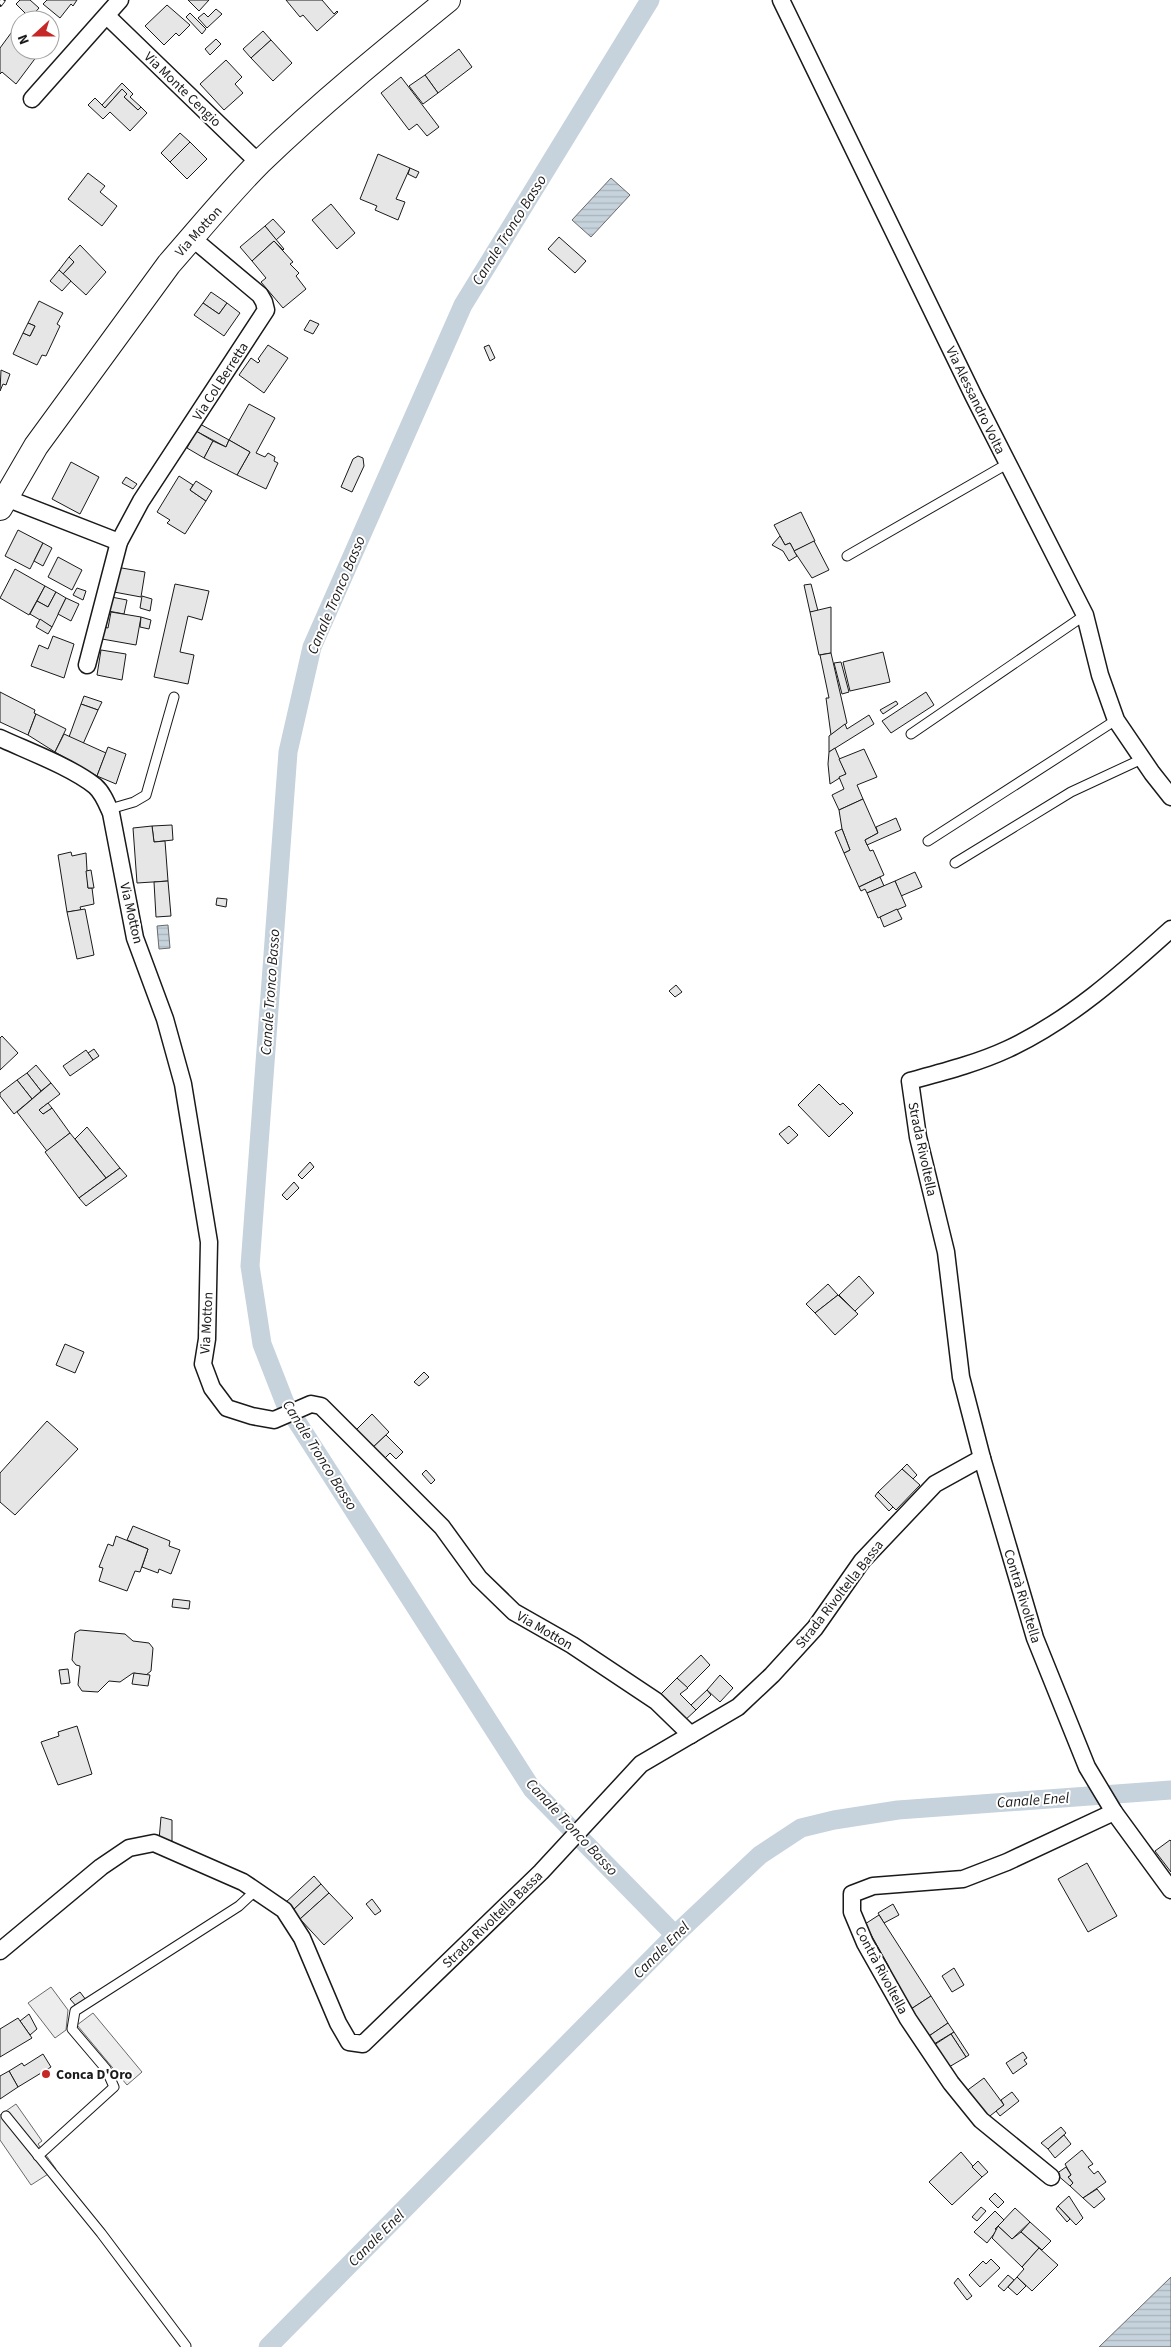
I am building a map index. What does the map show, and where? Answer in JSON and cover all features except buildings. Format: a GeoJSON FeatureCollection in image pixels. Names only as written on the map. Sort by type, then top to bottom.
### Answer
{"type":"FeatureCollection","features":[{"type":"Feature","properties":{"kind":"main road","name":"Via Motton"},"geometry":{"type":"LineString","coordinates":[[3,503],[36,446],[169,264],[192,238],[259,163],[345,83],[448,0]]}},
{"type":"Feature","properties":{"kind":"street"},"geometry":{"type":"LineString","coordinates":[[32,99],[120,0]]}},
{"type":"Feature","properties":{"kind":"street","name":"Via Alessandro Volta"},"geometry":{"type":"LineString","coordinates":[[781,0],[1008,464],[1085,615],[1100,675],[1116,720],[1142,759],[1171,797]]}},
{"type":"Feature","properties":{"kind":"street","name":"Via Monte Cengio"},"geometry":{"type":"LineString","coordinates":[[106,16],[259,163]]}},
{"type":"Feature","properties":{"kind":"street","name":"Via Col Berretta"},"geometry":{"type":"LineString","coordinates":[[87,665],[120,542],[141,502],[266,310],[260,295],[192,238]]}},
{"type":"Feature","properties":{"kind":"street"},"geometry":{"type":"LineString","coordinates":[[3,503],[120,542]]}},
{"type":"Feature","properties":{"kind":"street","name":"Via Motton"},"geometry":{"type":"LineString","coordinates":[[0,738],[66,769],[95,787],[105,799],[110,809],[136,938],[165,1019],[183,1084],[208,1242],[207,1339],[203,1364],[212,1388],[228,1408],[252,1416],[274,1420],[311,1404],[320,1406],[442,1527],[479,1578],[514,1612],[572,1645],[656,1701],[691,1735]]}},
{"type":"Feature","properties":{"kind":"street","name":"Strada Rivoltella"},"geometry":{"type":"LineString","coordinates":[[982,1458],[961,1377],[946,1252],[918,1137],[910,1081],[1008,1049],[1071,1013],[1124,971],[1171,929]]}},
{"type":"Feature","properties":{"kind":"street","name":"Strada Rivoltella Bassa"},"geometry":{"type":"LineString","coordinates":[[0,1951],[101,1867],[129,1848],[154,1843],[243,1882],[284,1910],[302,1938],[348,2042],[363,2044],[586,1825],[641,1764],[738,1708],[815,1628],[862,1561],[935,1484],[982,1458]]}},
{"type":"Feature","properties":{"kind":"street","name":"Contrà Rivoltella"},"geometry":{"type":"LineString","coordinates":[[982,1458],[1035,1638],[1087,1767],[1114,1812],[1171,1890]]}},
{"type":"Feature","properties":{"kind":"street","name":"Contrà Rivoltella"},"geometry":{"type":"LineString","coordinates":[[1051,2176],[981,2120],[951,2083],[908,2019],[865,1943],[852,1912],[852,1894],[873,1886],[963,1879],[1007,1862],[1114,1812]]}},
{"type":"Feature","properties":{"kind":"lane"},"geometry":{"type":"LineString","coordinates":[[847,556],[1008,464]]}},
{"type":"Feature","properties":{"kind":"lane"},"geometry":{"type":"LineString","coordinates":[[911,734],[1085,615]]}},
{"type":"Feature","properties":{"kind":"lane"},"geometry":{"type":"LineString","coordinates":[[110,809],[134,802],[146,795],[174,698]]}},
{"type":"Feature","properties":{"kind":"lane"},"geometry":{"type":"LineString","coordinates":[[928,840],[1116,720]]}},
{"type":"Feature","properties":{"kind":"lane"},"geometry":{"type":"LineString","coordinates":[[955,863],[1071,792],[1142,759]]}},
{"type":"Feature","properties":{"kind":"lane"},"geometry":{"type":"LineString","coordinates":[[38,2156],[114,2087],[106,2069],[72,2029],[75,2011],[239,1906],[255,1891]]}},
{"type":"Feature","properties":{"kind":"lane"},"geometry":{"type":"LineString","coordinates":[[6,2116],[101,2232],[186,2346]]}},
{"type":"Feature","properties":{"kind":"shaded area"},"geometry":{"type":"Polygon","coordinates":[[[611,178],[630,195],[591,237],[572,220],[611,178]]]}},
{"type":"Feature","properties":{"kind":"shaded area"},"geometry":{"type":"Polygon","coordinates":[[[168,925],[170,948],[159,949],[157,926],[168,925]]]}},
{"type":"Feature","properties":{"kind":"shaded area"},"geometry":{"type":"Polygon","coordinates":[[[51,1987],[68,2010],[66,2030],[55,2038],[28,2003],[51,1987]]]}},
{"type":"Feature","properties":{"kind":"shaded area"},"geometry":{"type":"Polygon","coordinates":[[[93,2013],[142,2072],[127,2085],[77,2025],[93,2013]]]}},
{"type":"Feature","properties":{"kind":"shaded area"},"geometry":{"type":"Polygon","coordinates":[[[16,2104],[42,2141],[38,2144],[56,2169],[31,2185],[0,2140],[0,2115],[16,2104]]]}},
{"type":"Feature","properties":{"kind":"shaded area"},"geometry":{"type":"Polygon","coordinates":[[[1171,2277],[1171,2347],[1099,2347],[1171,2277]]]}},
{"type":"Feature","properties":{"kind":"waterway","name":"Canale Tronco Basso"},"geometry":{"type":"LineString","coordinates":[[650,0],[463,305],[312,647],[288,752],[250,1266],[262,1344],[285,1403],[532,1789],[675,1935]]}},
{"type":"Feature","properties":{"kind":"waterway","name":"Canale Enel"},"geometry":{"type":"LineString","coordinates":[[268,2347],[675,1935],[760,1855],[801,1828],[834,1820],[898,1810],[1171,1790]]}},
{"type":"Feature","properties":{"kind":"railway"},"geometry":{"type":"LineString","coordinates":[[0,4],[3,0]]}},
{"type":"Feature","properties":{"kind":"place","name":"Conca D'Oro"},"geometry":{"type":"Point","coordinates":[46,2074]}}]}
